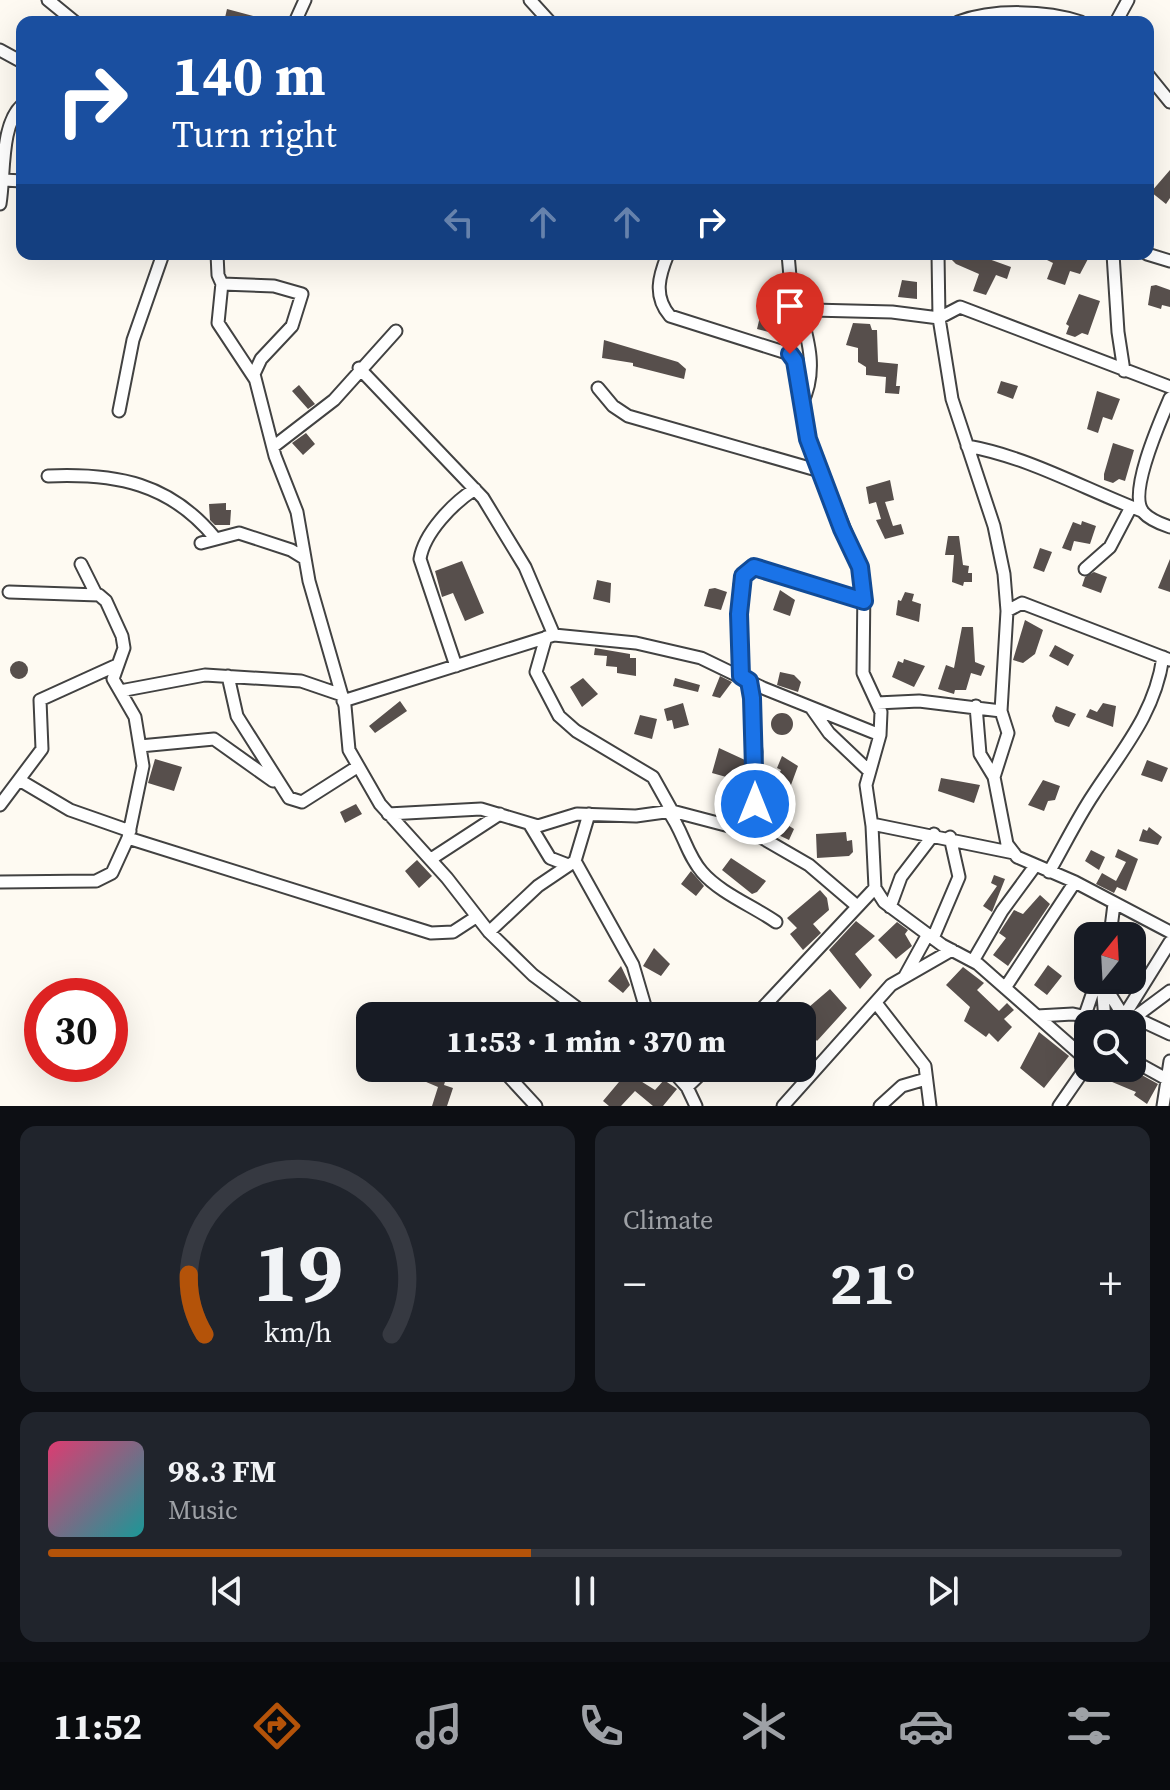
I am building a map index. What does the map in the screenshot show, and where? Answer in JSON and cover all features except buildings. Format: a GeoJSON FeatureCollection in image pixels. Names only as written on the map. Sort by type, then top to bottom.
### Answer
{"type":"FeatureCollection","features":[{"type":"Feature","properties":{"kind":"street"},"geometry":{"type":"LineString","coordinates":[[48,0],[68,16]]}},
{"type":"Feature","properties":{"kind":"street"},"geometry":{"type":"LineString","coordinates":[[530,0],[545,16]]}},
{"type":"Feature","properties":{"kind":"street"},"geometry":{"type":"LineString","coordinates":[[974,16],[998,13],[1064,16]]}},
{"type":"Feature","properties":{"kind":"street"},"geometry":{"type":"LineString","coordinates":[[1154,82],[1170,102]]}},
{"type":"Feature","properties":{"kind":"street"},"geometry":{"type":"LineString","coordinates":[[0,204],[4,158],[16,116]]}},
{"type":"Feature","properties":{"kind":"street"},"geometry":{"type":"LineString","coordinates":[[4,180],[16,181]]}},
{"type":"Feature","properties":{"kind":"street"},"geometry":{"type":"LineString","coordinates":[[119,411],[133,340],[161,260]]}},
{"type":"Feature","properties":{"kind":"street"},"geometry":{"type":"LineString","coordinates":[[217,260],[222,283],[218,323],[255,379],[273,447],[297,512],[304,558],[342,698],[349,750],[357,767],[388,814],[431,859],[489,932],[533,975],[569,1002]]}},
{"type":"Feature","properties":{"kind":"street"},"geometry":{"type":"LineString","coordinates":[[666,260],[658,285],[664,309],[670,316],[790,354],[808,439],[860,567],[864,601],[863,673],[881,712],[880,735],[869,771],[867,808],[872,824],[875,888],[890,907],[930,936],[973,961],[1074,1049]]}},
{"type":"Feature","properties":{"kind":"street"},"geometry":{"type":"LineString","coordinates":[[789,260],[791,288],[799,306],[812,367],[809,389],[801,403]]}},
{"type":"Feature","properties":{"kind":"street"},"geometry":{"type":"LineString","coordinates":[[938,260],[939,318],[952,399],[994,526],[1007,611],[1001,711],[1007,743],[994,777]]}},
{"type":"Feature","properties":{"kind":"street"},"geometry":{"type":"LineString","coordinates":[[1114,260],[1124,371]]}},
{"type":"Feature","properties":{"kind":"street"},"geometry":{"type":"LineString","coordinates":[[222,283],[274,286],[302,294],[292,326],[261,359],[255,379]]}},
{"type":"Feature","properties":{"kind":"street"},"geometry":{"type":"LineString","coordinates":[[799,306],[812,310],[892,312],[939,318],[960,307],[1170,387]]}},
{"type":"Feature","properties":{"kind":"street"},"geometry":{"type":"LineString","coordinates":[[273,447],[334,400],[359,368],[396,331]]}},
{"type":"Feature","properties":{"kind":"street"},"geometry":{"type":"LineString","coordinates":[[359,368],[448,465],[475,489],[525,567],[550,636],[536,672],[559,716],[576,731],[653,777],[702,872],[776,922]]}},
{"type":"Feature","properties":{"kind":"street"},"geometry":{"type":"LineString","coordinates":[[598,388],[613,406],[628,416],[820,471]]}},
{"type":"Feature","properties":{"kind":"street"},"geometry":{"type":"LineString","coordinates":[[1085,569],[1110,547],[1137,509],[1140,485],[1170,398]]}},
{"type":"Feature","properties":{"kind":"street"},"geometry":{"type":"LineString","coordinates":[[967,446],[1021,459],[1088,491],[1137,509],[1170,527]]}},
{"type":"Feature","properties":{"kind":"street"},"geometry":{"type":"LineString","coordinates":[[48,476],[113,476],[138,483],[186,508],[215,538]]}},
{"type":"Feature","properties":{"kind":"street"},"geometry":{"type":"LineString","coordinates":[[456,666],[420,559],[431,535],[459,500],[475,489]]}},
{"type":"Feature","properties":{"kind":"street"},"geometry":{"type":"LineString","coordinates":[[201,543],[239,533],[291,550],[304,558]]}},
{"type":"Feature","properties":{"kind":"street"},"geometry":{"type":"LineString","coordinates":[[0,882],[103,879],[112,873],[129,835],[143,766],[135,717],[113,679],[124,648],[122,636],[106,601],[96,594],[81,564]]}},
{"type":"Feature","properties":{"kind":"street"},"geometry":{"type":"LineString","coordinates":[[752,832],[756,752],[745,678],[740,585],[750,568],[864,601]]}},
{"type":"Feature","properties":{"kind":"street"},"geometry":{"type":"LineString","coordinates":[[9,592],[96,594]]}},
{"type":"Feature","properties":{"kind":"street"},"geometry":{"type":"LineString","coordinates":[[1007,611],[1022,603],[1168,658],[1146,716],[1094,793],[1049,872]]}},
{"type":"Feature","properties":{"kind":"street"},"geometry":{"type":"LineString","coordinates":[[120,691],[182,676],[228,676],[301,681],[342,698],[550,636],[636,643],[701,658],[812,709],[880,735]]}},
{"type":"Feature","properties":{"kind":"street"},"geometry":{"type":"LineString","coordinates":[[0,805],[42,749],[40,700],[117,665]]}},
{"type":"Feature","properties":{"kind":"street"},"geometry":{"type":"LineString","coordinates":[[228,676],[237,716],[289,798],[302,802],[357,767]]}},
{"type":"Feature","properties":{"kind":"street"},"geometry":{"type":"LineString","coordinates":[[877,703],[919,701],[1001,711]]}},
{"type":"Feature","properties":{"kind":"street"},"geometry":{"type":"LineString","coordinates":[[976,706],[980,754],[994,777],[1003,829],[1014,853]]}},
{"type":"Feature","properties":{"kind":"street"},"geometry":{"type":"LineString","coordinates":[[812,709],[829,733],[869,771]]}},
{"type":"Feature","properties":{"kind":"street"},"geometry":{"type":"LineString","coordinates":[[140,746],[214,739],[281,787]]}},
{"type":"Feature","properties":{"kind":"street"},"geometry":{"type":"LineString","coordinates":[[21,781],[70,810],[129,835],[431,933],[453,932],[476,917]]}},
{"type":"Feature","properties":{"kind":"street"},"geometry":{"type":"LineString","coordinates":[[388,814],[481,809],[530,825],[589,814],[636,816],[670,811],[752,832],[809,865],[857,906]]}},
{"type":"Feature","properties":{"kind":"street"},"geometry":{"type":"LineString","coordinates":[[431,859],[500,814]]}},
{"type":"Feature","properties":{"kind":"street"},"geometry":{"type":"LineString","coordinates":[[489,932],[538,886],[572,863],[589,814]]}},
{"type":"Feature","properties":{"kind":"street"},"geometry":{"type":"LineString","coordinates":[[872,824],[950,837],[1014,853],[1170,932]]}},
{"type":"Feature","properties":{"kind":"street"},"geometry":{"type":"LineString","coordinates":[[530,825],[550,858],[572,863],[633,965],[644,1002]]}},
{"type":"Feature","properties":{"kind":"street"},"geometry":{"type":"LineString","coordinates":[[890,907],[901,877],[934,834]]}},
{"type":"Feature","properties":{"kind":"street"},"geometry":{"type":"LineString","coordinates":[[904,978],[930,936],[959,877],[950,837]]}},
{"type":"Feature","properties":{"kind":"street"},"geometry":{"type":"LineString","coordinates":[[973,961],[1002,911],[1035,866]]}},
{"type":"Feature","properties":{"kind":"street"},"geometry":{"type":"LineString","coordinates":[[1005,988],[1075,882]]}},
{"type":"Feature","properties":{"kind":"street"},"geometry":{"type":"LineString","coordinates":[[768,1002],[875,888]]}},
{"type":"Feature","properties":{"kind":"street"},"geometry":{"type":"LineString","coordinates":[[1112,922],[1114,904]]}},
{"type":"Feature","properties":{"kind":"street"},"geometry":{"type":"LineString","coordinates":[[1131,1010],[1170,942]]}},
{"type":"Feature","properties":{"kind":"street"},"geometry":{"type":"LineString","coordinates":[[783,1106],[891,985],[952,950]]}},
{"type":"Feature","properties":{"kind":"street"},"geometry":{"type":"LineString","coordinates":[[1138,1010],[1170,991]]}},
{"type":"Feature","properties":{"kind":"street"},"geometry":{"type":"LineString","coordinates":[[1110,994],[1123,1010]]}},
{"type":"Feature","properties":{"kind":"street"},"geometry":{"type":"LineString","coordinates":[[876,1003],[921,1060],[930,1106]]}},
{"type":"Feature","properties":{"kind":"street"},"geometry":{"type":"LineString","coordinates":[[1037,1016],[1049,1013],[1074,1014]]}},
{"type":"Feature","properties":{"kind":"street"},"geometry":{"type":"LineString","coordinates":[[1146,1024],[1170,1034]]}},
{"type":"Feature","properties":{"kind":"street"},"geometry":{"type":"LineString","coordinates":[[1163,1106],[1170,1061]]}},
{"type":"Feature","properties":{"kind":"street"},"geometry":{"type":"LineString","coordinates":[[1146,1068],[1168,1080]]}},
{"type":"Feature","properties":{"kind":"street"},"geometry":{"type":"LineString","coordinates":[[880,1106],[902,1086],[926,1079]]}},
{"type":"Feature","properties":{"kind":"street"},"geometry":{"type":"LineString","coordinates":[[514,1082],[536,1106]]}},
{"type":"Feature","properties":{"kind":"street"},"geometry":{"type":"LineString","coordinates":[[683,1082],[696,1106]]}},
{"type":"Feature","properties":{"kind":"street"},"geometry":{"type":"LineString","coordinates":[[687,1087],[692,1082]]}},
{"type":"Feature","properties":{"kind":"street"},"geometry":{"type":"LineString","coordinates":[[1059,1106],[1075,1082]]}},
{"type":"Feature","properties":{"kind":"route"},"geometry":{"type":"LineString","coordinates":[[755,804],[756,752],[752,698],[749,681],[741,676],[739,614],[743,576],[754,567],[864,601],[860,567],[808,439],[795,361],[790,354]]}}]}
